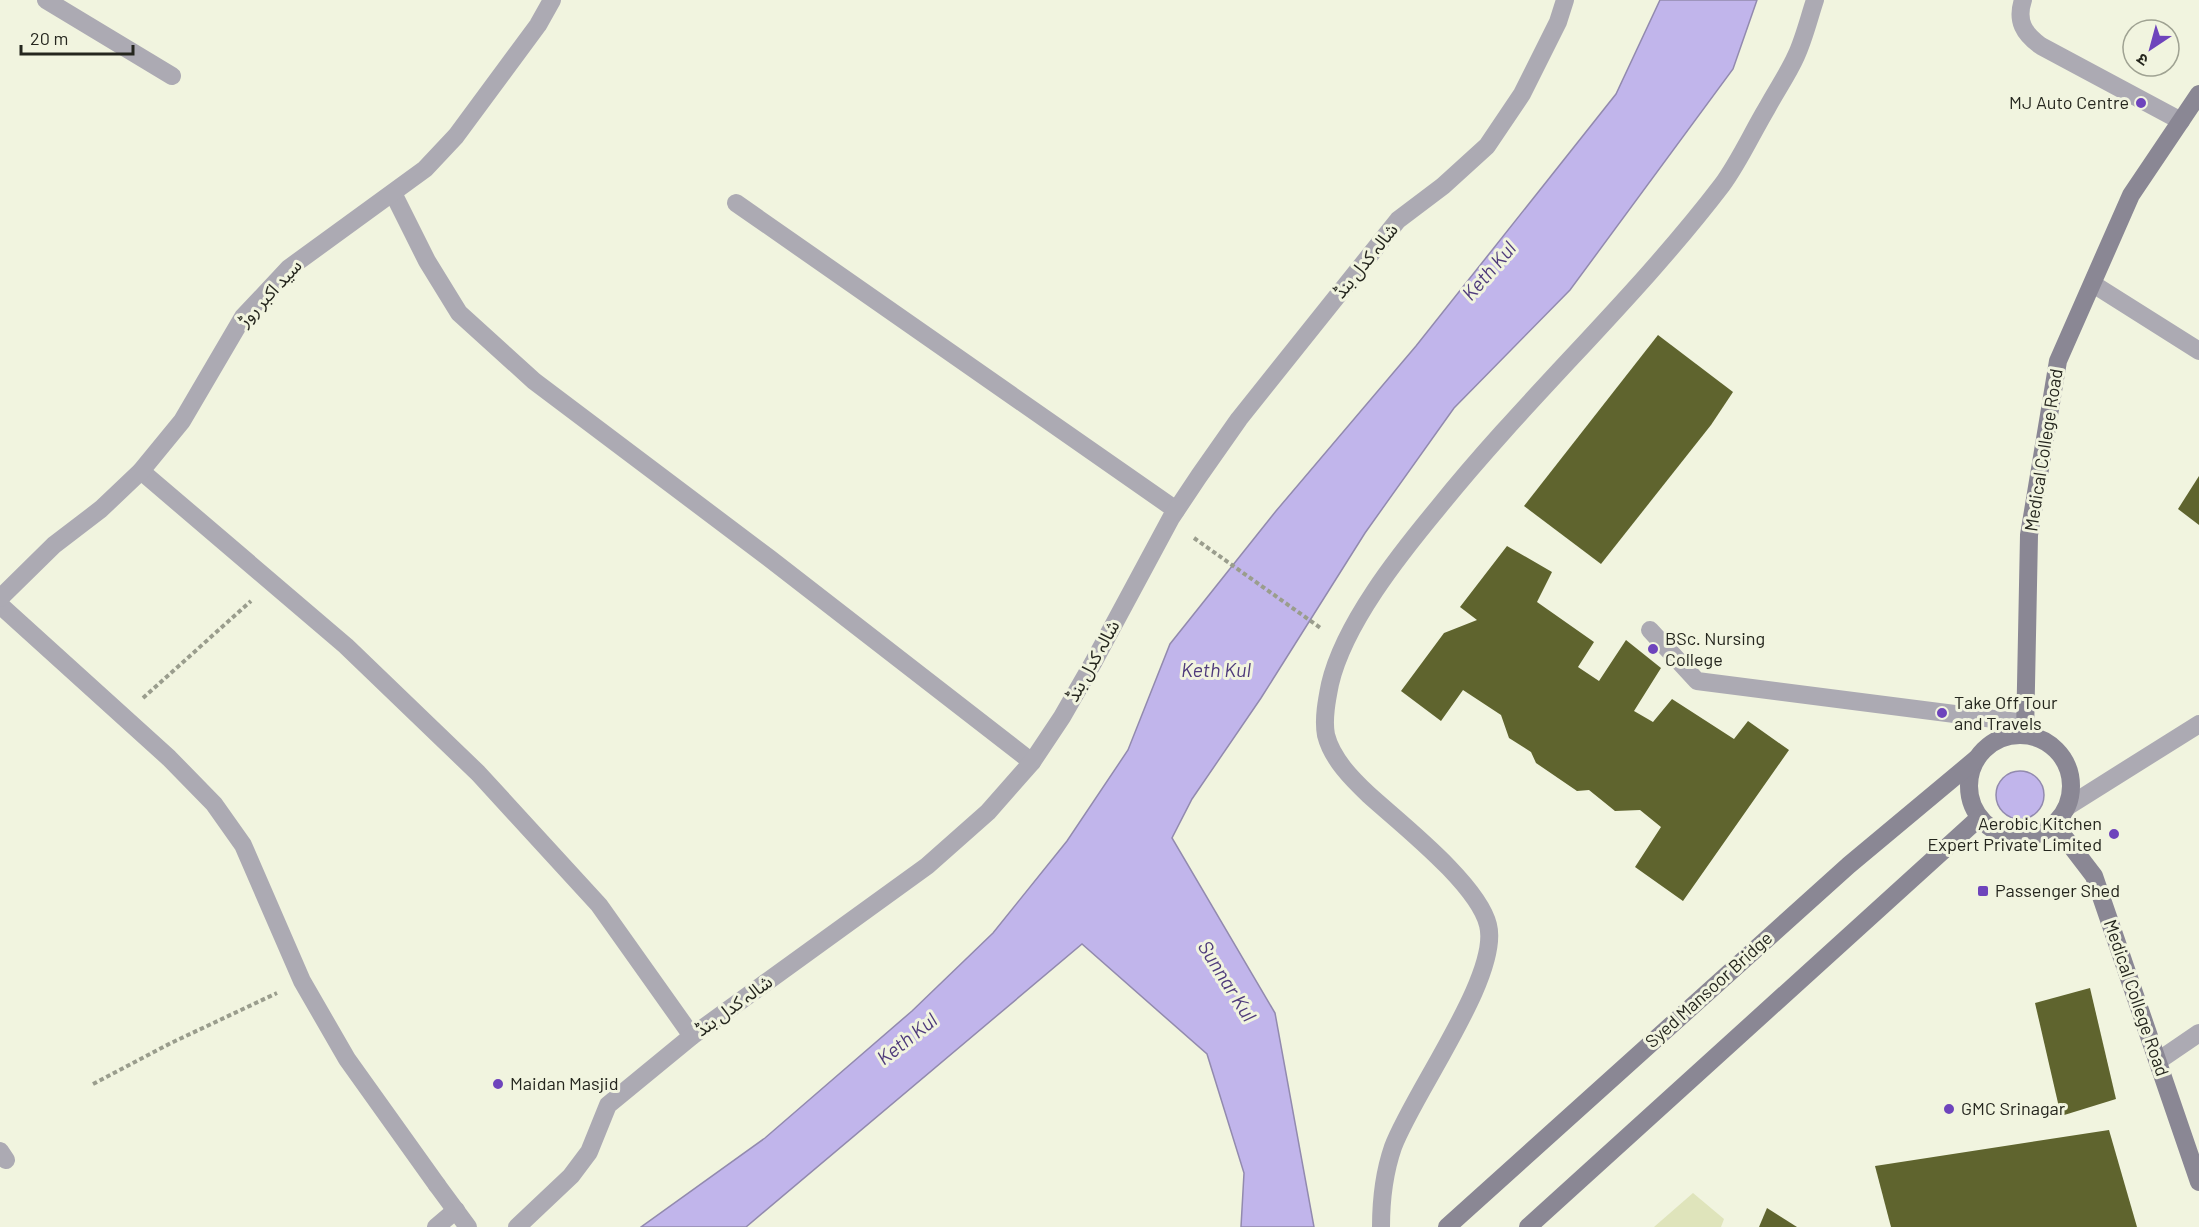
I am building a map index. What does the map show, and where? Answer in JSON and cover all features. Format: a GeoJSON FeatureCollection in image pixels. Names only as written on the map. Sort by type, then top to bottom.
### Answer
{"type":"FeatureCollection","features":[{"type":"Feature","properties":{"kind":"main road","name":"Medical College Road"},"geometry":{"type":"LineString","coordinates":[[2025,729],[2029,535],[2058,361],[2131,195],[2199,94]]}},
{"type":"Feature","properties":{"kind":"main road"},"geometry":{"type":"LineString","coordinates":[[2025,729],[2056,750],[2067,765],[2072,786],[2067,807],[2055,825],[2036,836],[2015,838],[1995,832],[1978,818],[1969,800],[1968,778],[1976,759],[1991,743],[2025,729]]}},
{"type":"Feature","properties":{"kind":"main road","name":"Syed Mansoor Bridge"},"geometry":{"type":"LineString","coordinates":[[1447,1227],[1849,865],[1976,759]]}},
{"type":"Feature","properties":{"kind":"main road"},"geometry":{"type":"LineString","coordinates":[[1528,1227],[1978,818]]}},
{"type":"Feature","properties":{"kind":"main road","name":"Medical College Road"},"geometry":{"type":"LineString","coordinates":[[2055,825],[2094,876],[2199,1182]]}},
{"type":"Feature","properties":{"kind":"street"},"geometry":{"type":"LineString","coordinates":[[46,0],[172,76]]}},
{"type":"Feature","properties":{"kind":"street","name":"سید اکبر روڑ"},"geometry":{"type":"LineString","coordinates":[[0,598],[54,545],[101,509],[141,471],[182,421],[243,317],[289,268],[425,170],[456,136],[538,25],[552,0]]}},
{"type":"Feature","properties":{"kind":"street","name":"شالہ کدل بنڈ"},"geometry":{"type":"LineString","coordinates":[[517,1227],[571,1176],[589,1152],[608,1105],[692,1036],[927,866],[988,812],[1032,762],[1062,717],[1093,663],[1176,510],[1246,410],[1398,220],[1443,186],[1487,146],[1522,94],[1558,22],[1565,0]]}},
{"type":"Feature","properties":{"kind":"street"},"geometry":{"type":"LineString","coordinates":[[1381,1227],[1384,1182],[1393,1147],[1406,1118],[1479,983],[1488,955],[1489,926],[1476,898],[1455,874],[1356,782],[1336,758],[1326,735],[1326,712],[1331,681],[1347,641],[1368,603],[1410,541],[1480,455],[1654,267],[1725,181],[1797,55],[1815,0]]}},
{"type":"Feature","properties":{"kind":"street"},"geometry":{"type":"LineString","coordinates":[[2023,0],[2020,23],[2028,36],[2041,46],[2181,121]]}},
{"type":"Feature","properties":{"kind":"street"},"geometry":{"type":"LineString","coordinates":[[393,194],[427,261],[459,313],[534,381],[778,565],[1032,762]]}},
{"type":"Feature","properties":{"kind":"street"},"geometry":{"type":"LineString","coordinates":[[736,203],[1176,510]]}},
{"type":"Feature","properties":{"kind":"street"},"geometry":{"type":"LineString","coordinates":[[2092,284],[2199,351]]}},
{"type":"Feature","properties":{"kind":"street"},"geometry":{"type":"LineString","coordinates":[[141,471],[346,646],[478,773],[599,905],[692,1036]]}},
{"type":"Feature","properties":{"kind":"street"},"geometry":{"type":"LineString","coordinates":[[0,605],[169,758],[214,804],[243,845],[302,981],[347,1059],[468,1227]]}},
{"type":"Feature","properties":{"kind":"street"},"geometry":{"type":"LineString","coordinates":[[1650,630],[1696,681],[2025,729]]}},
{"type":"Feature","properties":{"kind":"street"},"geometry":{"type":"LineString","coordinates":[[2067,807],[2199,724]]}},
{"type":"Feature","properties":{"kind":"street"},"geometry":{"type":"LineString","coordinates":[[2158,1061],[2199,1033]]}},
{"type":"Feature","properties":{"kind":"street"},"geometry":{"type":"LineString","coordinates":[[436,1227],[456,1210]]}},
{"type":"Feature","properties":{"kind":"path"},"geometry":{"type":"LineString","coordinates":[[1198,541],[1323,630]]}},
{"type":"Feature","properties":{"kind":"path"},"geometry":{"type":"LineString","coordinates":[[123,717],[272,583]]}},
{"type":"Feature","properties":{"kind":"path"},"geometry":{"type":"LineString","coordinates":[[93,1084],[302,981]]}},
{"type":"Feature","properties":{"kind":"green space"},"geometry":{"type":"Polygon","coordinates":[[[1693,1193],[1724,1219],[1721,1227],[1654,1227],[1693,1193]]]}},
{"type":"Feature","properties":{"kind":"water","name":"Keth Kul"},"geometry":{"type":"Polygon","coordinates":[[[1660,0],[1757,0],[1733,69],[1570,290],[1454,408],[1365,533],[1261,698],[1192,799],[1172,838],[1275,1013],[1314,1227],[1241,1227],[1244,1173],[1207,1054],[1082,944],[746,1227],[641,1227],[765,1138],[912,1011],[993,933],[1067,841],[1128,750],[1170,644],[1276,511],[1416,346],[1616,94],[1660,0]]]}},
{"type":"Feature","properties":{"kind":"water"},"geometry":{"type":"Polygon","coordinates":[[[2015,771],[2025,771],[2037,778],[2044,790],[2044,800],[2037,812],[2025,819],[2015,819],[2000,808],[1996,800],[1996,790],[2007,775],[2015,771]]]}},
{"type":"Feature","properties":{"kind":"building"},"geometry":{"type":"Polygon","coordinates":[[[1658,335],[1733,392],[1711,425],[1601,564],[1524,506],[1658,335]]]}},
{"type":"Feature","properties":{"kind":"building"},"geometry":{"type":"Polygon","coordinates":[[[2199,476],[2199,525],[2178,509],[2199,476]]]}},
{"type":"Feature","properties":{"kind":"building"},"geometry":{"type":"Polygon","coordinates":[[[1507,546],[1552,572],[1537,602],[1594,642],[1578,667],[1599,681],[1626,640],[1661,668],[1634,711],[1653,722],[1672,699],[1734,739],[1748,721],[1789,750],[1683,901],[1635,867],[1661,827],[1640,810],[1615,811],[1589,790],[1577,791],[1536,763],[1531,752],[1509,738],[1501,715],[1463,690],[1441,721],[1401,691],[1444,633],[1477,620],[1460,607],[1507,546]]]}},
{"type":"Feature","properties":{"kind":"building"},"geometry":{"type":"Polygon","coordinates":[[[2090,988],[2116,1099],[2061,1116],[2035,1003],[2090,988]]]}},
{"type":"Feature","properties":{"kind":"building"},"geometry":{"type":"Polygon","coordinates":[[[2109,1130],[2137,1227],[1891,1227],[1875,1166],[2109,1130]]]}},
{"type":"Feature","properties":{"kind":"building"},"geometry":{"type":"Polygon","coordinates":[[[1767,1208],[1797,1227],[1759,1227],[1767,1208]]]}},
{"type":"Feature","properties":{"kind":"place","name":"MJ Auto Centre"},"geometry":{"type":"Point","coordinates":[2141,103]}},
{"type":"Feature","properties":{"kind":"place","name":"BSc. Nursing College"},"geometry":{"type":"Point","coordinates":[1653,649]}},
{"type":"Feature","properties":{"kind":"place","name":"Take Off Tour and Travels"},"geometry":{"type":"Point","coordinates":[1942,713]}},
{"type":"Feature","properties":{"kind":"place","name":"Aerobic Kitchen Expert Private Limited"},"geometry":{"type":"Point","coordinates":[2114,834]}},
{"type":"Feature","properties":{"kind":"place","name":"Passenger Shed"},"geometry":{"type":"Point","coordinates":[1983,891]}},
{"type":"Feature","properties":{"kind":"place","name":"Maidan Masjid"},"geometry":{"type":"Point","coordinates":[498,1084]}},
{"type":"Feature","properties":{"kind":"place","name":"GMC Srinagar"},"geometry":{"type":"Point","coordinates":[1949,1109]}},
{"type":"Feature","properties":{"kind":"water label","name":"Sunnar Kul"},"geometry":{"type":"Point","coordinates":[1227,981]}}]}
